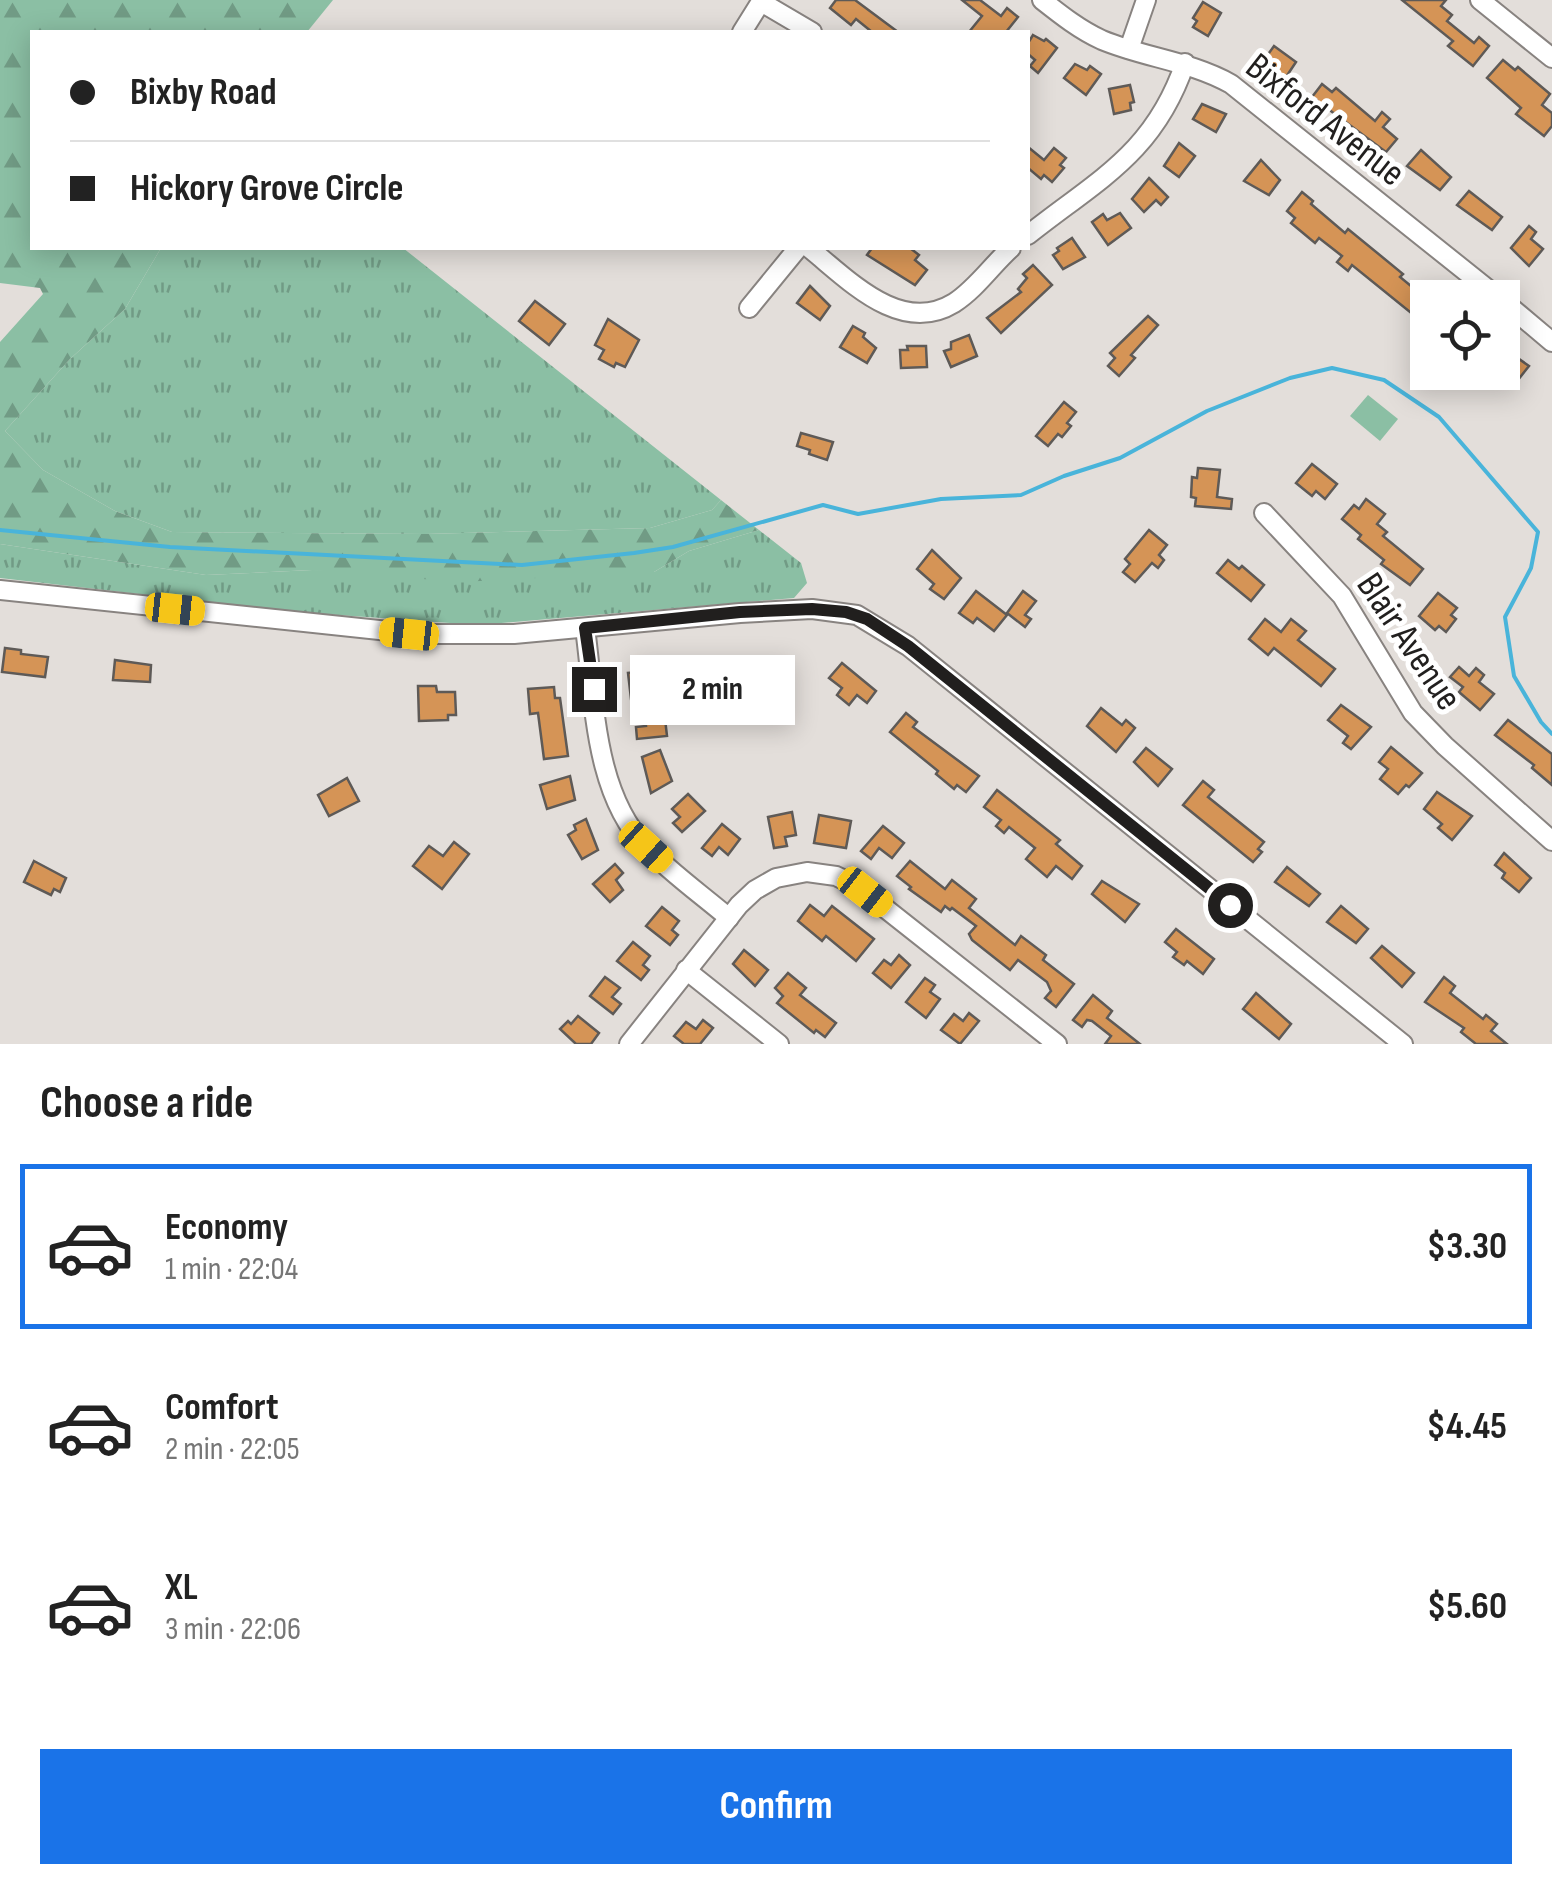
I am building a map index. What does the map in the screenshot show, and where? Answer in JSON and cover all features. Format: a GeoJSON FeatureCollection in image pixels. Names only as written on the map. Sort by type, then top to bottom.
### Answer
{"type":"FeatureCollection","features":[{"type":"Feature","properties":{"kind":"street","name":"Bixford Avenue"},"geometry":{"type":"LineString","coordinates":[[1042,0],[1092,35],[1185,63],[1244,92],[1477,280]]}},
{"type":"Feature","properties":{"kind":"street"},"geometry":{"type":"LineString","coordinates":[[1129,49],[1146,0]]}},
{"type":"Feature","properties":{"kind":"street"},"geometry":{"type":"LineString","coordinates":[[1480,0],[1552,58]]}},
{"type":"Feature","properties":{"kind":"street"},"geometry":{"type":"LineString","coordinates":[[743,30],[761,1],[809,30]]}},
{"type":"Feature","properties":{"kind":"street"},"geometry":{"type":"LineString","coordinates":[[1031,226],[1097,185],[1125,160],[1157,119],[1178,84],[1185,63]]}},
{"type":"Feature","properties":{"kind":"street"},"geometry":{"type":"LineString","coordinates":[[749,308],[796,250]]}},
{"type":"Feature","properties":{"kind":"street"},"geometry":{"type":"LineString","coordinates":[[813,250],[874,298],[898,310],[914,312],[931,311],[955,302],[1009,250]]}},
{"type":"Feature","properties":{"kind":"street","name":"Bixford Avenue"},"geometry":{"type":"LineString","coordinates":[[1520,315],[1552,342]]}},
{"type":"Feature","properties":{"kind":"street","name":"Blair Avenue"},"geometry":{"type":"LineString","coordinates":[[1264,513],[1342,596],[1413,713],[1552,841]]}},
{"type":"Feature","properties":{"kind":"street"},"geometry":{"type":"LineString","coordinates":[[0,590],[417,634],[496,634],[788,609],[846,612],[867,619],[908,646],[1402,1044]]}},
{"type":"Feature","properties":{"kind":"street"},"geometry":{"type":"LineString","coordinates":[[585,628],[604,762],[620,812],[646,847],[729,918]]}},
{"type":"Feature","properties":{"kind":"street"},"geometry":{"type":"LineString","coordinates":[[630,1044],[746,898],[776,878],[808,872],[848,881],[1056,1044]]}},
{"type":"Feature","properties":{"kind":"street"},"geometry":{"type":"LineString","coordinates":[[686,970],[779,1044]]}},
{"type":"Feature","properties":{"kind":"green space"},"geometry":{"type":"Polygon","coordinates":[[[0,0],[333,0],[309,30],[30,30],[30,250],[160,250],[125,309],[70,359],[5,431],[43,470],[115,511],[172,532],[425,534],[650,528],[712,510],[721,500],[759,530],[689,551],[654,572],[460,582],[312,570],[206,575],[0,544],[0,342],[43,294],[40,288],[0,283],[0,0]]]}},
{"type":"Feature","properties":{"kind":"green space"},"geometry":{"type":"Polygon","coordinates":[[[160,250],[406,250],[721,500],[712,510],[650,528],[425,534],[172,532],[115,511],[43,470],[5,431],[70,359],[125,309],[160,250]]]}},
{"type":"Feature","properties":{"kind":"green space"},"geometry":{"type":"Polygon","coordinates":[[[1368,395],[1398,419],[1380,441],[1350,416],[1368,395]]]}},
{"type":"Feature","properties":{"kind":"green space"},"geometry":{"type":"Polygon","coordinates":[[[759,530],[801,563],[807,583],[794,598],[478,625],[296,612],[0,578],[0,544],[206,575],[312,570],[654,572],[689,551],[759,530]]]}},
{"type":"Feature","properties":{"kind":"building"},"geometry":{"type":"Polygon","coordinates":[[[836,0],[855,0],[895,30],[870,30],[856,19],[851,25],[830,8],[836,0]]]}},
{"type":"Feature","properties":{"kind":"building"},"geometry":{"type":"Polygon","coordinates":[[[962,0],[980,0],[1001,16],[1007,8],[1018,17],[1008,30],[971,30],[982,16],[962,0]]]}},
{"type":"Feature","properties":{"kind":"building"},"geometry":{"type":"Polygon","coordinates":[[[1402,0],[1446,0],[1441,6],[1452,15],[1447,21],[1474,43],[1479,37],[1489,46],[1473,66],[1448,46],[1453,41],[1402,0]]]}},
{"type":"Feature","properties":{"kind":"building"},"geometry":{"type":"Polygon","coordinates":[[[1203,2],[1221,13],[1208,36],[1193,27],[1197,21],[1193,18],[1203,2]]]}},
{"type":"Feature","properties":{"kind":"building"},"geometry":{"type":"Polygon","coordinates":[[[1033,35],[1057,48],[1038,73],[1030,66],[1035,60],[1030,56],[1033,35]]]}},
{"type":"Feature","properties":{"kind":"building"},"geometry":{"type":"Polygon","coordinates":[[[1274,46],[1296,62],[1286,77],[1261,64],[1274,46]]]}},
{"type":"Feature","properties":{"kind":"building"},"geometry":{"type":"Polygon","coordinates":[[[1503,60],[1515,70],[1518,67],[1550,94],[1542,105],[1552,113],[1552,126],[1544,136],[1516,114],[1521,108],[1487,78],[1503,60]]]}},
{"type":"Feature","properties":{"kind":"building"},"geometry":{"type":"Polygon","coordinates":[[[1075,64],[1087,70],[1090,66],[1101,74],[1086,95],[1064,78],[1075,64]]]}},
{"type":"Feature","properties":{"kind":"building"},"geometry":{"type":"Polygon","coordinates":[[[1322,84],[1332,92],[1336,88],[1375,121],[1382,112],[1390,119],[1383,127],[1397,139],[1386,152],[1312,97],[1322,84]]]}},
{"type":"Feature","properties":{"kind":"building"},"geometry":{"type":"Polygon","coordinates":[[[1130,85],[1134,102],[1130,103],[1131,110],[1114,114],[1109,89],[1130,85]]]}},
{"type":"Feature","properties":{"kind":"building"},"geometry":{"type":"Polygon","coordinates":[[[1202,104],[1226,114],[1216,132],[1193,119],[1202,104]]]}},
{"type":"Feature","properties":{"kind":"building"},"geometry":{"type":"Polygon","coordinates":[[[1179,143],[1195,156],[1179,177],[1164,166],[1179,143]]]}},
{"type":"Feature","properties":{"kind":"building"},"geometry":{"type":"Polygon","coordinates":[[[1054,148],[1066,158],[1060,165],[1064,168],[1052,182],[1044,175],[1041,179],[1030,170],[1030,149],[1044,160],[1054,148]]]}},
{"type":"Feature","properties":{"kind":"building"},"geometry":{"type":"Polygon","coordinates":[[[1421,150],[1451,177],[1440,190],[1407,166],[1421,150]]]}},
{"type":"Feature","properties":{"kind":"building"},"geometry":{"type":"Polygon","coordinates":[[[1261,160],[1280,180],[1269,195],[1244,181],[1261,160]]]}},
{"type":"Feature","properties":{"kind":"building"},"geometry":{"type":"Polygon","coordinates":[[[1149,178],[1168,197],[1161,205],[1156,200],[1144,212],[1132,199],[1149,178]]]}},
{"type":"Feature","properties":{"kind":"building"},"geometry":{"type":"Polygon","coordinates":[[[1469,191],[1502,217],[1492,230],[1457,205],[1469,191]]]}},
{"type":"Feature","properties":{"kind":"building"},"geometry":{"type":"Polygon","coordinates":[[[1302,192],[1345,233],[1348,229],[1403,274],[1400,277],[1410,285],[1410,312],[1352,265],[1348,271],[1337,262],[1342,256],[1319,238],[1315,243],[1291,223],[1295,218],[1287,211],[1302,192]]]}},
{"type":"Feature","properties":{"kind":"building"},"geometry":{"type":"Polygon","coordinates":[[[1120,213],[1131,228],[1108,245],[1092,222],[1103,214],[1107,220],[1120,213]]]}},
{"type":"Feature","properties":{"kind":"building"},"geometry":{"type":"Polygon","coordinates":[[[1529,226],[1536,232],[1531,239],[1543,249],[1529,266],[1511,248],[1529,226]]]}},
{"type":"Feature","properties":{"kind":"building"},"geometry":{"type":"Polygon","coordinates":[[[1072,238],[1085,257],[1063,269],[1053,255],[1072,238]]]}},
{"type":"Feature","properties":{"kind":"building"},"geometry":{"type":"Polygon","coordinates":[[[871,250],[913,250],[919,255],[915,260],[927,270],[915,285],[867,255],[871,250]]]}},
{"type":"Feature","properties":{"kind":"building"},"geometry":{"type":"Polygon","coordinates":[[[1033,265],[1052,285],[1001,333],[987,318],[1021,292],[1018,289],[1027,278],[1023,274],[1033,265]]]}},
{"type":"Feature","properties":{"kind":"building"},"geometry":{"type":"Polygon","coordinates":[[[810,286],[830,306],[820,320],[797,303],[810,286]]]}},
{"type":"Feature","properties":{"kind":"building"},"geometry":{"type":"Polygon","coordinates":[[[535,301],[565,324],[549,345],[519,321],[535,301]]]}},
{"type":"Feature","properties":{"kind":"building"},"geometry":{"type":"Polygon","coordinates":[[[1148,316],[1158,325],[1131,355],[1135,358],[1119,376],[1108,366],[1115,358],[1110,353],[1148,316]]]}},
{"type":"Feature","properties":{"kind":"building"},"geometry":{"type":"Polygon","coordinates":[[[608,319],[639,340],[625,367],[616,363],[614,367],[599,359],[604,350],[595,345],[608,319]]]}},
{"type":"Feature","properties":{"kind":"building"},"geometry":{"type":"Polygon","coordinates":[[[853,326],[865,333],[863,337],[876,348],[867,363],[840,347],[853,326]]]}},
{"type":"Feature","properties":{"kind":"building"},"geometry":{"type":"Polygon","coordinates":[[[969,335],[977,356],[951,367],[944,351],[951,349],[951,342],[969,335]]]}},
{"type":"Feature","properties":{"kind":"building"},"geometry":{"type":"Polygon","coordinates":[[[907,346],[926,346],[927,367],[901,368],[900,350],[908,350],[907,346]]]}},
{"type":"Feature","properties":{"kind":"building"},"geometry":{"type":"Polygon","coordinates":[[[1520,360],[1529,366],[1520,377],[1520,360]]]}},
{"type":"Feature","properties":{"kind":"building"},"geometry":{"type":"Polygon","coordinates":[[[1064,402],[1076,412],[1067,423],[1071,426],[1048,446],[1036,436],[1064,402]]]}},
{"type":"Feature","properties":{"kind":"building"},"geometry":{"type":"Polygon","coordinates":[[[801,433],[833,442],[827,460],[797,446],[801,433]]]}},
{"type":"Feature","properties":{"kind":"building"},"geometry":{"type":"Polygon","coordinates":[[[1312,464],[1337,484],[1325,499],[1316,491],[1312,496],[1296,483],[1312,464]]]}},
{"type":"Feature","properties":{"kind":"building"},"geometry":{"type":"Polygon","coordinates":[[[1198,468],[1220,470],[1217,497],[1232,499],[1231,509],[1195,506],[1196,498],[1191,497],[1192,477],[1197,478],[1198,468]]]}},
{"type":"Feature","properties":{"kind":"building"},"geometry":{"type":"Polygon","coordinates":[[[1366,499],[1385,514],[1377,524],[1387,532],[1383,536],[1423,569],[1410,585],[1381,564],[1384,560],[1358,539],[1361,535],[1342,519],[1354,505],[1359,509],[1366,499]]]}},
{"type":"Feature","properties":{"kind":"building"},"geometry":{"type":"Polygon","coordinates":[[[1149,530],[1167,545],[1159,555],[1164,560],[1158,568],[1152,563],[1135,582],[1123,572],[1130,564],[1125,559],[1149,530]]]}},
{"type":"Feature","properties":{"kind":"building"},"geometry":{"type":"Polygon","coordinates":[[[932,550],[961,578],[944,599],[930,589],[934,584],[917,569],[932,550]]]}},
{"type":"Feature","properties":{"kind":"building"},"geometry":{"type":"Polygon","coordinates":[[[1228,560],[1239,569],[1242,566],[1264,585],[1251,601],[1217,573],[1228,560]]]}},
{"type":"Feature","properties":{"kind":"building"},"geometry":{"type":"Polygon","coordinates":[[[976,591],[1007,615],[994,631],[977,618],[973,623],[959,613],[976,591]]]}},
{"type":"Feature","properties":{"kind":"building"},"geometry":{"type":"Polygon","coordinates":[[[1023,591],[1036,601],[1025,615],[1031,619],[1025,627],[1007,613],[1023,591]]]}},
{"type":"Feature","properties":{"kind":"building"},"geometry":{"type":"Polygon","coordinates":[[[1438,593],[1457,608],[1451,615],[1456,619],[1446,632],[1439,626],[1435,630],[1419,616],[1438,593]]]}},
{"type":"Feature","properties":{"kind":"building"},"geometry":{"type":"Polygon","coordinates":[[[1265,619],[1281,632],[1291,619],[1306,631],[1298,640],[1335,669],[1321,686],[1274,648],[1268,655],[1249,639],[1265,619]]]}},
{"type":"Feature","properties":{"kind":"building"},"geometry":{"type":"Polygon","coordinates":[[[5,648],[48,657],[45,677],[2,672],[5,648]]]}},
{"type":"Feature","properties":{"kind":"building"},"geometry":{"type":"Polygon","coordinates":[[[115,660],[151,665],[150,682],[113,680],[115,660]]]}},
{"type":"Feature","properties":{"kind":"building"},"geometry":{"type":"Polygon","coordinates":[[[842,663],[876,691],[867,703],[857,695],[849,705],[837,695],[842,688],[829,678],[842,663]]]}},
{"type":"Feature","properties":{"kind":"building"},"geometry":{"type":"Polygon","coordinates":[[[1459,667],[1469,676],[1476,668],[1484,675],[1479,682],[1494,694],[1480,710],[1459,692],[1463,687],[1450,677],[1459,667]]]}},
{"type":"Feature","properties":{"kind":"building"},"geometry":{"type":"Polygon","coordinates":[[[653,671],[656,711],[664,710],[667,736],[637,739],[636,727],[646,726],[642,698],[631,699],[628,673],[653,671]]]}},
{"type":"Feature","properties":{"kind":"building"},"geometry":{"type":"Polygon","coordinates":[[[418,686],[455,692],[456,715],[448,715],[448,720],[419,721],[418,686]]]}},
{"type":"Feature","properties":{"kind":"building"},"geometry":{"type":"Polygon","coordinates":[[[554,687],[555,698],[560,698],[568,756],[544,759],[538,713],[530,714],[528,689],[554,687]]]}},
{"type":"Feature","properties":{"kind":"building"},"geometry":{"type":"Polygon","coordinates":[[[1341,705],[1371,727],[1351,749],[1343,743],[1348,736],[1328,720],[1341,705]]]}},
{"type":"Feature","properties":{"kind":"building"},"geometry":{"type":"Polygon","coordinates":[[[1101,708],[1122,725],[1126,720],[1135,728],[1116,752],[1087,726],[1101,708]]]}},
{"type":"Feature","properties":{"kind":"building"},"geometry":{"type":"Polygon","coordinates":[[[906,713],[917,722],[913,727],[979,776],[966,792],[957,785],[954,789],[890,732],[906,713]]]}},
{"type":"Feature","properties":{"kind":"building"},"geometry":{"type":"Polygon","coordinates":[[[1508,720],[1552,754],[1552,785],[1532,768],[1534,765],[1495,735],[1508,720]]]}},
{"type":"Feature","properties":{"kind":"building"},"geometry":{"type":"Polygon","coordinates":[[[1391,747],[1422,773],[1398,794],[1380,779],[1388,769],[1379,762],[1391,747]]]}},
{"type":"Feature","properties":{"kind":"building"},"geometry":{"type":"Polygon","coordinates":[[[1146,748],[1172,769],[1158,786],[1134,762],[1146,748]]]}},
{"type":"Feature","properties":{"kind":"building"},"geometry":{"type":"Polygon","coordinates":[[[660,750],[672,781],[651,793],[642,757],[660,750]]]}},
{"type":"Feature","properties":{"kind":"building"},"geometry":{"type":"Polygon","coordinates":[[[570,776],[575,800],[547,809],[540,785],[570,776]]]}},
{"type":"Feature","properties":{"kind":"building"},"geometry":{"type":"Polygon","coordinates":[[[347,778],[359,801],[329,816],[318,795],[347,778]]]}},
{"type":"Feature","properties":{"kind":"building"},"geometry":{"type":"Polygon","coordinates":[[[1203,781],[1214,790],[1208,797],[1264,842],[1258,849],[1262,852],[1253,862],[1183,805],[1203,781]]]}},
{"type":"Feature","properties":{"kind":"building"},"geometry":{"type":"Polygon","coordinates":[[[997,790],[1060,840],[1056,844],[1082,866],[1072,879],[1056,866],[1047,877],[1026,859],[1035,848],[1009,827],[1004,833],[996,826],[1001,820],[984,807],[997,790]]]}},
{"type":"Feature","properties":{"kind":"building"},"geometry":{"type":"Polygon","coordinates":[[[1437,792],[1472,816],[1452,840],[1438,828],[1442,824],[1424,809],[1437,792]]]}},
{"type":"Feature","properties":{"kind":"building"},"geometry":{"type":"Polygon","coordinates":[[[688,794],[705,811],[682,832],[673,823],[680,817],[672,809],[688,794]]]}},
{"type":"Feature","properties":{"kind":"building"},"geometry":{"type":"Polygon","coordinates":[[[792,812],[796,835],[785,837],[787,846],[774,848],[768,817],[792,812]]]}},
{"type":"Feature","properties":{"kind":"building"},"geometry":{"type":"Polygon","coordinates":[[[819,815],[851,821],[846,848],[814,843],[819,815]]]}},
{"type":"Feature","properties":{"kind":"building"},"geometry":{"type":"Polygon","coordinates":[[[586,819],[598,850],[582,859],[568,835],[576,830],[574,825],[586,819]]]}},
{"type":"Feature","properties":{"kind":"building"},"geometry":{"type":"Polygon","coordinates":[[[722,824],[740,839],[728,855],[719,847],[712,856],[702,848],[722,824]]]}},
{"type":"Feature","properties":{"kind":"building"},"geometry":{"type":"Polygon","coordinates":[[[883,826],[904,843],[892,858],[879,848],[871,859],[861,851],[883,826]]]}},
{"type":"Feature","properties":{"kind":"building"},"geometry":{"type":"Polygon","coordinates":[[[454,842],[469,854],[442,889],[413,866],[429,846],[443,856],[454,842]]]}},
{"type":"Feature","properties":{"kind":"building"},"geometry":{"type":"Polygon","coordinates":[[[1504,853],[1531,878],[1519,892],[1502,878],[1505,873],[1495,865],[1504,853]]]}},
{"type":"Feature","properties":{"kind":"building"},"geometry":{"type":"Polygon","coordinates":[[[34,861],[66,878],[60,892],[54,889],[51,895],[24,882],[34,861]]]}},
{"type":"Feature","properties":{"kind":"building"},"geometry":{"type":"Polygon","coordinates":[[[910,861],[945,889],[952,880],[976,899],[969,908],[1015,945],[1021,936],[1046,955],[1043,960],[1074,984],[1056,1007],[1045,998],[1051,991],[1047,982],[1018,960],[1010,970],[972,940],[969,934],[976,926],[952,908],[945,906],[941,912],[909,889],[897,876],[910,861]]]}},
{"type":"Feature","properties":{"kind":"building"},"geometry":{"type":"Polygon","coordinates":[[[615,864],[623,873],[616,880],[623,890],[610,902],[593,884],[615,864]]]}},
{"type":"Feature","properties":{"kind":"building"},"geometry":{"type":"Polygon","coordinates":[[[1287,867],[1320,894],[1309,906],[1275,882],[1287,867]]]}},
{"type":"Feature","properties":{"kind":"building"},"geometry":{"type":"Polygon","coordinates":[[[1102,881],[1139,904],[1125,922],[1092,894],[1102,881]]]}},
{"type":"Feature","properties":{"kind":"building"},"geometry":{"type":"Polygon","coordinates":[[[810,905],[824,916],[832,906],[874,939],[856,961],[826,936],[822,941],[798,921],[810,905]]]}},
{"type":"Feature","properties":{"kind":"building"},"geometry":{"type":"Polygon","coordinates":[[[1341,906],[1368,929],[1356,943],[1327,922],[1341,906]]]}},
{"type":"Feature","properties":{"kind":"building"},"geometry":{"type":"Polygon","coordinates":[[[662,907],[679,921],[672,930],[678,935],[670,945],[646,926],[662,907]]]}},
{"type":"Feature","properties":{"kind":"building"},"geometry":{"type":"Polygon","coordinates":[[[1176,929],[1214,959],[1203,974],[1187,961],[1184,965],[1173,957],[1177,952],[1165,942],[1176,929]]]}},
{"type":"Feature","properties":{"kind":"building"},"geometry":{"type":"Polygon","coordinates":[[[633,942],[650,956],[643,965],[649,970],[641,980],[617,961],[633,942]]]}},
{"type":"Feature","properties":{"kind":"building"},"geometry":{"type":"Polygon","coordinates":[[[1382,946],[1414,973],[1402,987],[1371,958],[1382,946]]]}},
{"type":"Feature","properties":{"kind":"building"},"geometry":{"type":"Polygon","coordinates":[[[744,950],[768,970],[755,986],[733,964],[744,950]]]}},
{"type":"Feature","properties":{"kind":"building"},"geometry":{"type":"Polygon","coordinates":[[[899,955],[910,965],[891,988],[873,973],[884,960],[891,965],[899,955]]]}},
{"type":"Feature","properties":{"kind":"building"},"geometry":{"type":"Polygon","coordinates":[[[788,973],[806,988],[800,995],[836,1023],[825,1037],[816,1030],[814,1033],[777,1003],[783,996],[775,988],[788,973]]]}},
{"type":"Feature","properties":{"kind":"building"},"geometry":{"type":"Polygon","coordinates":[[[605,977],[620,988],[612,997],[621,1004],[613,1014],[590,996],[605,977]]]}},
{"type":"Feature","properties":{"kind":"building"},"geometry":{"type":"Polygon","coordinates":[[[1444,977],[1455,986],[1450,993],[1483,1019],[1486,1015],[1497,1024],[1491,1031],[1507,1044],[1476,1044],[1461,1032],[1464,1028],[1425,1002],[1444,977]]]}},
{"type":"Feature","properties":{"kind":"building"},"geometry":{"type":"Polygon","coordinates":[[[925,978],[935,985],[930,992],[940,999],[926,1018],[906,1002],[925,978]]]}},
{"type":"Feature","properties":{"kind":"building"},"geometry":{"type":"Polygon","coordinates":[[[1256,993],[1291,1024],[1279,1039],[1243,1009],[1256,993]]]}},
{"type":"Feature","properties":{"kind":"building"},"geometry":{"type":"Polygon","coordinates":[[[1093,995],[1112,1011],[1107,1018],[1140,1044],[1105,1044],[1111,1036],[1092,1021],[1087,1020],[1082,1027],[1073,1020],[1093,995]]]}},
{"type":"Feature","properties":{"kind":"building"},"geometry":{"type":"Polygon","coordinates":[[[969,1013],[979,1021],[960,1044],[941,1030],[954,1014],[963,1021],[969,1013]]]}},
{"type":"Feature","properties":{"kind":"building"},"geometry":{"type":"Polygon","coordinates":[[[578,1016],[599,1033],[591,1044],[576,1044],[560,1029],[578,1016]]]}},
{"type":"Feature","properties":{"kind":"building"},"geometry":{"type":"Polygon","coordinates":[[[703,1020],[713,1028],[700,1044],[684,1044],[674,1036],[686,1022],[696,1029],[703,1020]]]}},
{"type":"Feature","properties":{"kind":"waterway"},"geometry":{"type":"LineString","coordinates":[[0,530],[170,547],[522,565],[634,553],[673,547],[823,505],[858,514],[941,499],[1021,495],[1120,458],[1207,411],[1290,378],[1332,368],[1384,380],[1439,417],[1538,532],[1531,568],[1505,617],[1514,676],[1552,734]]}},
{"type":"Feature","properties":{"kind":"route"},"geometry":{"type":"LineString","coordinates":[[594,689],[585,628],[788,609],[857,615],[908,646],[1230,905]]}}]}
